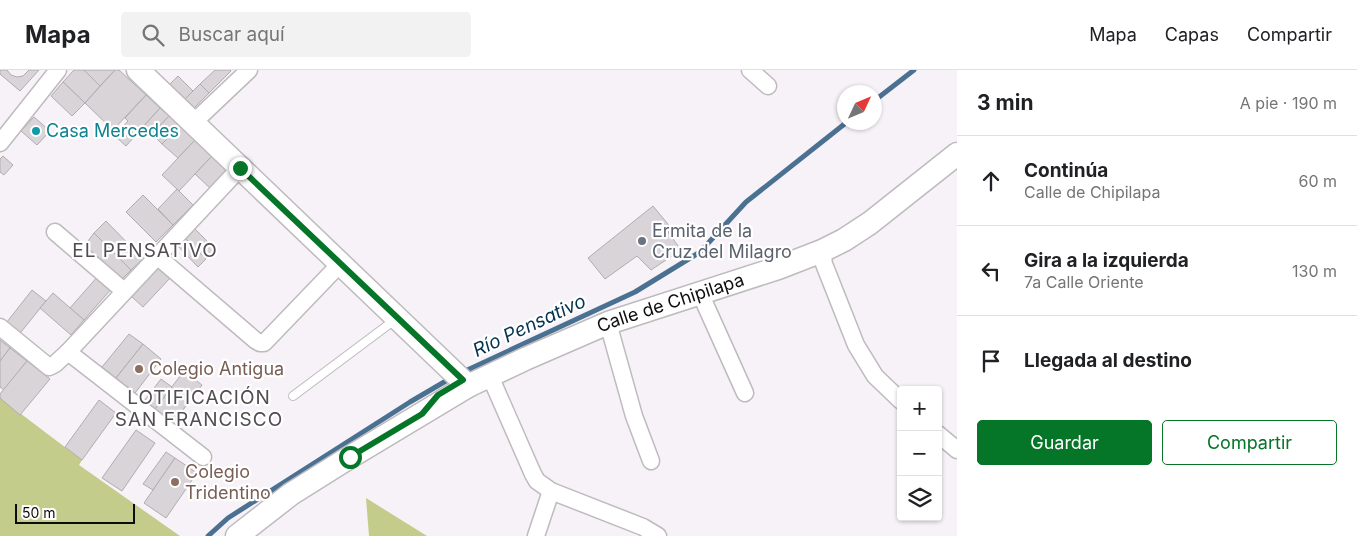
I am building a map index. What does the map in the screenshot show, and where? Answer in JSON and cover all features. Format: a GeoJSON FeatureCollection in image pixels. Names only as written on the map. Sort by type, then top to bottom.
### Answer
{"type":"FeatureCollection","features":[{"type":"Feature","properties":{"kind":"main road"},"geometry":{"type":"LineString","coordinates":[[138,70],[459,377]]}},
{"type":"Feature","properties":{"kind":"main road","name":"Calle de Chipilapa"},"geometry":{"type":"LineString","coordinates":[[237,536],[291,494],[422,414],[459,377],[494,366],[498,372],[608,323],[778,268],[822,251],[844,240],[870,223],[957,154]]}},
{"type":"Feature","properties":{"kind":"street"},"geometry":{"type":"LineString","coordinates":[[0,143],[58,70]]}},
{"type":"Feature","properties":{"kind":"street"},"geometry":{"type":"LineString","coordinates":[[193,123],[249,70]]}},
{"type":"Feature","properties":{"kind":"street"},"geometry":{"type":"LineString","coordinates":[[750,70],[768,86]]}},
{"type":"Feature","properties":{"kind":"street"},"geometry":{"type":"LineString","coordinates":[[0,327],[50,367],[55,364],[240,168]]}},
{"type":"Feature","properties":{"kind":"street"},"geometry":{"type":"LineString","coordinates":[[55,232],[124,291]]}},
{"type":"Feature","properties":{"kind":"street"},"geometry":{"type":"LineString","coordinates":[[822,251],[824,264],[856,345],[875,376],[897,397]]}},
{"type":"Feature","properties":{"kind":"street"},"geometry":{"type":"LineString","coordinates":[[157,256],[260,343],[264,343],[340,264]]}},
{"type":"Feature","properties":{"kind":"street"},"geometry":{"type":"LineString","coordinates":[[700,293],[745,392]]}},
{"type":"Feature","properties":{"kind":"street"},"geometry":{"type":"LineString","coordinates":[[608,323],[634,416],[650,461]]}},
{"type":"Feature","properties":{"kind":"street"},"geometry":{"type":"LineString","coordinates":[[68,352],[203,458]]}},
{"type":"Feature","properties":{"kind":"street"},"geometry":{"type":"LineString","coordinates":[[498,372],[533,474],[538,481],[550,491],[643,527],[658,536]]}},
{"type":"Feature","properties":{"kind":"street"},"geometry":{"type":"LineString","coordinates":[[942,437],[957,450]]}},
{"type":"Feature","properties":{"kind":"street"},"geometry":{"type":"LineString","coordinates":[[536,536],[550,491]]}},
{"type":"Feature","properties":{"kind":"lane"},"geometry":{"type":"LineString","coordinates":[[294,396],[397,318]]}},
{"type":"Feature","properties":{"kind":"green space"},"geometry":{"type":"Polygon","coordinates":[[[0,398],[82,460],[79,465],[180,536],[0,536],[0,398]]]}},
{"type":"Feature","properties":{"kind":"green space"},"geometry":{"type":"Polygon","coordinates":[[[366,498],[427,536],[369,536],[366,498]]]}},
{"type":"Feature","properties":{"kind":"building"},"geometry":{"type":"Polygon","coordinates":[[[0,70],[7,70],[11,75],[17,77],[23,76],[29,70],[39,70],[20,91],[0,74],[0,70]]]}},
{"type":"Feature","properties":{"kind":"building"},"geometry":{"type":"Polygon","coordinates":[[[74,70],[84,70],[100,86],[85,103],[63,82],[74,70]]]}},
{"type":"Feature","properties":{"kind":"building"},"geometry":{"type":"Polygon","coordinates":[[[84,70],[115,70],[100,86],[84,70]]]}},
{"type":"Feature","properties":{"kind":"building"},"geometry":{"type":"Polygon","coordinates":[[[115,70],[119,70],[146,95],[113,130],[85,103],[115,70]]]}},
{"type":"Feature","properties":{"kind":"building"},"geometry":{"type":"Polygon","coordinates":[[[215,70],[231,71],[209,93],[200,84],[215,70]]]}},
{"type":"Feature","properties":{"kind":"building"},"geometry":{"type":"Polygon","coordinates":[[[178,76],[193,91],[183,101],[168,86],[178,76]]]}},
{"type":"Feature","properties":{"kind":"building"},"geometry":{"type":"Polygon","coordinates":[[[63,82],[85,103],[72,116],[51,96],[63,82]]]}},
{"type":"Feature","properties":{"kind":"building"},"geometry":{"type":"Polygon","coordinates":[[[200,84],[209,93],[192,110],[183,101],[200,84]]]}},
{"type":"Feature","properties":{"kind":"building"},"geometry":{"type":"Polygon","coordinates":[[[146,95],[160,108],[126,146],[115,136],[128,121],[125,118],[146,95]]]}},
{"type":"Feature","properties":{"kind":"building"},"geometry":{"type":"Polygon","coordinates":[[[160,108],[169,116],[151,136],[142,128],[160,108]]]}},
{"type":"Feature","properties":{"kind":"building"},"geometry":{"type":"Polygon","coordinates":[[[169,116],[180,126],[162,144],[152,134],[169,116]]]}},
{"type":"Feature","properties":{"kind":"building","name":"Casa Mercedes"},"geometry":{"type":"Polygon","coordinates":[[[34,117],[50,131],[37,145],[21,131],[34,117]]]}},
{"type":"Feature","properties":{"kind":"building"},"geometry":{"type":"Polygon","coordinates":[[[180,126],[195,140],[178,158],[162,144],[180,126]]]}},
{"type":"Feature","properties":{"kind":"building"},"geometry":{"type":"Polygon","coordinates":[[[195,140],[212,156],[179,191],[162,175],[195,140]]]}},
{"type":"Feature","properties":{"kind":"building"},"geometry":{"type":"Polygon","coordinates":[[[3,156],[13,165],[4,175],[0,172],[0,159],[3,156]]]}},
{"type":"Feature","properties":{"kind":"building"},"geometry":{"type":"Polygon","coordinates":[[[212,156],[229,170],[211,189],[195,174],[212,156]]]}},
{"type":"Feature","properties":{"kind":"building"},"geometry":{"type":"Polygon","coordinates":[[[177,189],[193,205],[173,225],[158,209],[177,189]]]}},
{"type":"Feature","properties":{"kind":"building"},"geometry":{"type":"Polygon","coordinates":[[[143,195],[173,225],[156,242],[126,212],[143,195]]]}},
{"type":"Feature","properties":{"kind":"building","name":"Ermita de la Cruz del Milagro"},"geometry":{"type":"Polygon","coordinates":[[[653,206],[672,229],[668,232],[681,250],[651,270],[637,256],[605,279],[588,258],[653,206]]]}},
{"type":"Feature","properties":{"kind":"building"},"geometry":{"type":"Polygon","coordinates":[[[106,221],[143,259],[131,270],[94,233],[106,221]]]}},
{"type":"Feature","properties":{"kind":"building"},"geometry":{"type":"Polygon","coordinates":[[[193,227],[216,250],[206,259],[183,236],[193,227]]]}},
{"type":"Feature","properties":{"kind":"building"},"geometry":{"type":"Polygon","coordinates":[[[94,233],[131,270],[120,281],[82,249],[94,233]]]}},
{"type":"Feature","properties":{"kind":"building"},"geometry":{"type":"Polygon","coordinates":[[[183,236],[206,259],[198,267],[176,244],[183,236]]]}},
{"type":"Feature","properties":{"kind":"building"},"geometry":{"type":"Polygon","coordinates":[[[159,265],[171,277],[143,307],[131,296],[159,265]]]}},
{"type":"Feature","properties":{"kind":"building"},"geometry":{"type":"Polygon","coordinates":[[[99,275],[113,287],[84,320],[70,308],[99,275]]]}},
{"type":"Feature","properties":{"kind":"building"},"geometry":{"type":"Polygon","coordinates":[[[32,290],[46,301],[17,337],[3,327],[32,290]]]}},
{"type":"Feature","properties":{"kind":"building"},"geometry":{"type":"Polygon","coordinates":[[[53,293],[84,320],[71,335],[40,308],[53,293]]]}},
{"type":"Feature","properties":{"kind":"building"},"geometry":{"type":"Polygon","coordinates":[[[129,334],[143,344],[116,378],[102,367],[129,334]]]}},
{"type":"Feature","properties":{"kind":"building"},"geometry":{"type":"Polygon","coordinates":[[[0,340],[10,348],[0,361],[0,340]]]}},
{"type":"Feature","properties":{"kind":"building","name":"Colegio Antigua"},"geometry":{"type":"Polygon","coordinates":[[[143,344],[161,359],[135,393],[116,378],[143,344]]]}},
{"type":"Feature","properties":{"kind":"building"},"geometry":{"type":"Polygon","coordinates":[[[10,348],[27,361],[4,390],[0,387],[0,361],[10,348]]]}},
{"type":"Feature","properties":{"kind":"building"},"geometry":{"type":"Polygon","coordinates":[[[27,361],[50,379],[20,415],[0,398],[0,394],[27,361]]]}},
{"type":"Feature","properties":{"kind":"building"},"geometry":{"type":"Polygon","coordinates":[[[184,371],[202,385],[173,423],[155,409],[184,371]]]}},
{"type":"Feature","properties":{"kind":"building"},"geometry":{"type":"Polygon","coordinates":[[[161,379],[172,387],[155,409],[144,401],[161,379]]]}},
{"type":"Feature","properties":{"kind":"building"},"geometry":{"type":"Polygon","coordinates":[[[99,400],[116,413],[82,460],[65,447],[99,400]]]}},
{"type":"Feature","properties":{"kind":"building"},"geometry":{"type":"Polygon","coordinates":[[[136,430],[155,443],[122,491],[102,478],[136,430]]]}},
{"type":"Feature","properties":{"kind":"building"},"geometry":{"type":"Polygon","coordinates":[[[166,452],[175,458],[153,490],[143,484],[166,452]]]}},
{"type":"Feature","properties":{"kind":"building","name":"Colegio Tridentino"},"geometry":{"type":"Polygon","coordinates":[[[175,458],[197,473],[166,518],[144,503],[175,458]]]}},
{"type":"Feature","properties":{"kind":"waterway","name":"Río Pensativo"},"geometry":{"type":"LineString","coordinates":[[882,95],[914,70]]}},
{"type":"Feature","properties":{"kind":"waterway","name":"Río Pensativo"},"geometry":{"type":"LineString","coordinates":[[463,372],[635,292],[700,252],[746,202],[837,130]]}},
{"type":"Feature","properties":{"kind":"waterway","name":"Río Pensativo"},"geometry":{"type":"LineString","coordinates":[[208,536],[228,518],[451,378]]}},
{"type":"Feature","properties":{"kind":"place","name":"Casa Mercedes"},"geometry":{"type":"Point","coordinates":[36,131]}},
{"type":"Feature","properties":{"kind":"place","name":"Ermita de la Cruz del Milagro"},"geometry":{"type":"Point","coordinates":[642,241]}},
{"type":"Feature","properties":{"kind":"place","name":"Colegio Antigua"},"geometry":{"type":"Point","coordinates":[139,369]}},
{"type":"Feature","properties":{"kind":"place","name":"Colegio Tridentino"},"geometry":{"type":"Point","coordinates":[175,482]}},
{"type":"Feature","properties":{"kind":"district","name":"EL PENSATIVO"},"geometry":{"type":"Point","coordinates":[145,250]}},
{"type":"Feature","properties":{"kind":"district","name":"LOTIFICACIÓN SAN FRANCISCO"},"geometry":{"type":"Point","coordinates":[199,408]}},
{"type":"Feature","properties":{"kind":"route"},"geometry":{"type":"LineString","coordinates":[[240,168],[463,380],[438,395],[422,414],[350,457]]}}]}
